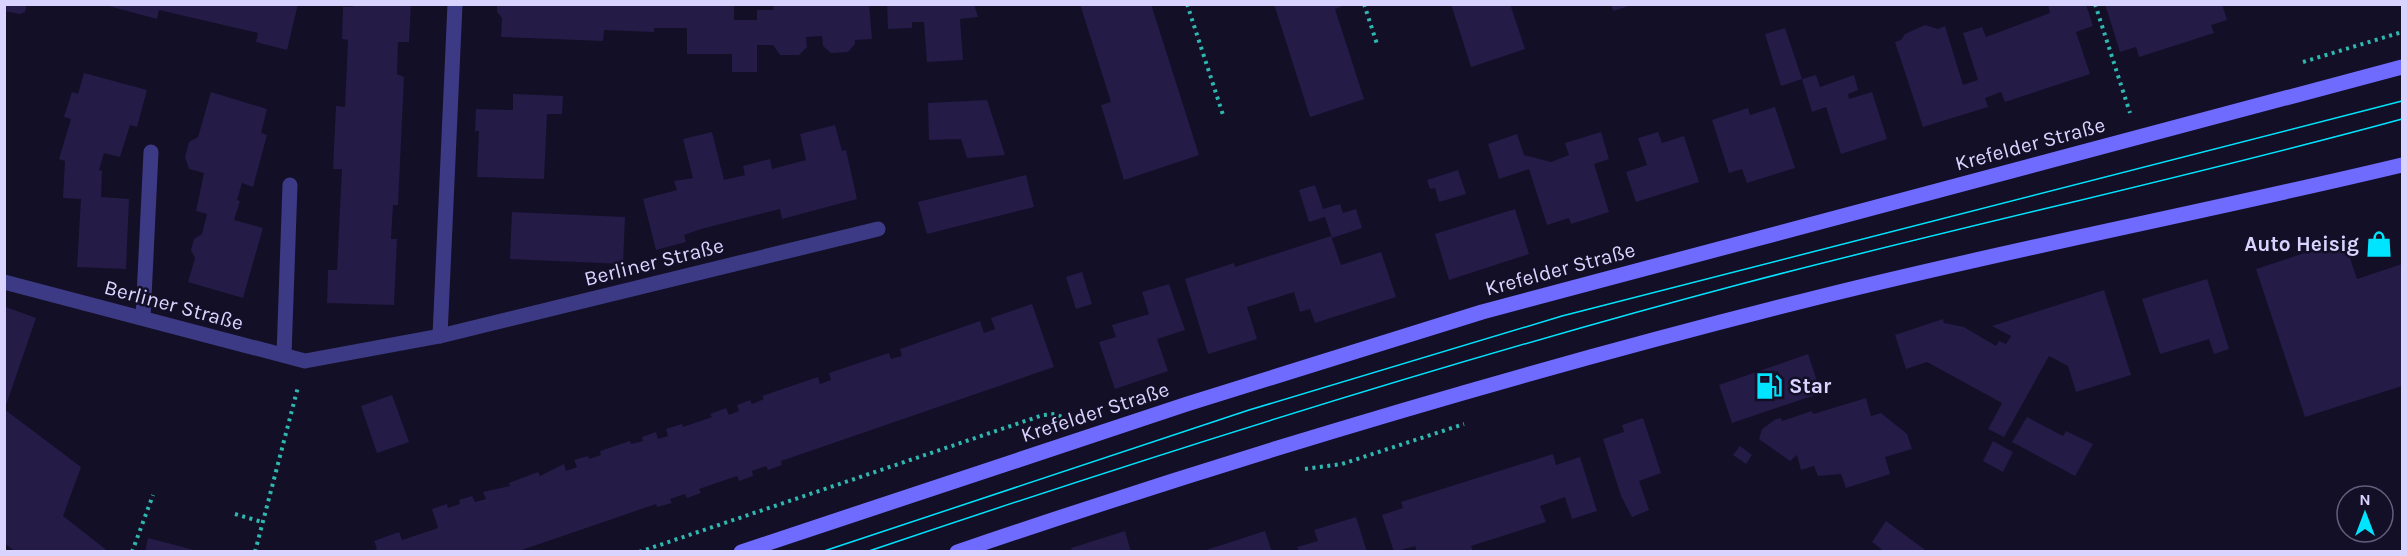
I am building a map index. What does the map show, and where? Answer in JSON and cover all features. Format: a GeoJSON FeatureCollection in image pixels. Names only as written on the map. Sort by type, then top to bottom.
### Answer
{"type":"FeatureCollection","features":[{"type":"Feature","properties":{"kind":"main road","name":"Krefelder Straße"},"geometry":{"type":"LineString","coordinates":[[741,552],[1187,404],[1482,312],[2403,67]]}},
{"type":"Feature","properties":{"kind":"main road"},"geometry":{"type":"LineString","coordinates":[[957,552],[1080,510],[1468,390],[1824,296],[2403,165]]}},
{"type":"Feature","properties":{"kind":"street"},"geometry":{"type":"LineString","coordinates":[[440,336],[455,4]]}},
{"type":"Feature","properties":{"kind":"street"},"geometry":{"type":"LineString","coordinates":[[143,318],[151,152]]}},
{"type":"Feature","properties":{"kind":"street"},"geometry":{"type":"LineString","coordinates":[[284,355],[290,185]]}},
{"type":"Feature","properties":{"kind":"street","name":"Berliner Straße"},"geometry":{"type":"LineString","coordinates":[[4,282],[305,360],[440,336],[878,229]]}},
{"type":"Feature","properties":{"kind":"path"},"geometry":{"type":"LineString","coordinates":[[1187,4],[1224,118]]}},
{"type":"Feature","properties":{"kind":"path"},"geometry":{"type":"LineString","coordinates":[[1364,4],[1377,44]]}},
{"type":"Feature","properties":{"kind":"path"},"geometry":{"type":"LineString","coordinates":[[2095,4],[2130,114]]}},
{"type":"Feature","properties":{"kind":"path"},"geometry":{"type":"LineString","coordinates":[[255,552],[305,360]]}},
{"type":"Feature","properties":{"kind":"path"},"geometry":{"type":"LineString","coordinates":[[1300,469],[1315,470],[1342,464],[1474,420]]}},
{"type":"Feature","properties":{"kind":"path"},"geometry":{"type":"LineString","coordinates":[[132,552],[153,495]]}},
{"type":"Feature","properties":{"kind":"path"},"geometry":{"type":"LineString","coordinates":[[235,514],[262,522]]}},
{"type":"Feature","properties":{"kind":"building"},"geometry":{"type":"Polygon","coordinates":[[[4,4],[27,4],[25,12],[20,14],[4,11],[4,4]]]}},
{"type":"Feature","properties":{"kind":"building"},"geometry":{"type":"Polygon","coordinates":[[[101,4],[298,4],[287,50],[256,42],[258,33],[159,10],[157,19],[101,4]]]}},
{"type":"Feature","properties":{"kind":"building"},"geometry":{"type":"Polygon","coordinates":[[[353,4],[411,4],[409,42],[398,42],[397,74],[404,77],[398,205],[393,205],[391,239],[397,239],[394,305],[327,303],[328,270],[337,270],[342,169],[333,169],[336,106],[345,107],[348,40],[342,39],[343,7],[353,7],[353,4]]]}},
{"type":"Feature","properties":{"kind":"building"},"geometry":{"type":"Polygon","coordinates":[[[497,4],[734,4],[734,20],[757,20],[757,10],[773,10],[774,4],[869,4],[872,39],[855,40],[855,44],[848,52],[831,53],[823,46],[822,36],[806,37],[807,47],[799,55],[780,55],[773,45],[757,45],[757,72],[732,72],[732,54],[687,54],[687,28],[654,28],[654,32],[604,30],[603,41],[501,37],[502,18],[497,12],[497,4]]]}},
{"type":"Feature","properties":{"kind":"building"},"geometry":{"type":"Polygon","coordinates":[[[887,4],[974,4],[978,17],[960,19],[963,60],[927,62],[924,22],[912,22],[912,28],[888,29],[887,4]]]}},
{"type":"Feature","properties":{"kind":"building"},"geometry":{"type":"Polygon","coordinates":[[[1080,4],[1151,4],[1199,155],[1124,180],[1101,105],[1111,102],[1080,4]]]}},
{"type":"Feature","properties":{"kind":"building"},"geometry":{"type":"Polygon","coordinates":[[[1274,4],[1348,4],[1335,9],[1364,99],[1310,117],[1274,4]]]}},
{"type":"Feature","properties":{"kind":"building"},"geometry":{"type":"Polygon","coordinates":[[[1451,4],[1510,4],[1525,49],[1471,67],[1451,4]]]}},
{"type":"Feature","properties":{"kind":"building"},"geometry":{"type":"Polygon","coordinates":[[[1611,4],[1632,4],[1632,5],[1613,11],[1611,4]]]}},
{"type":"Feature","properties":{"kind":"building"},"geometry":{"type":"Polygon","coordinates":[[[2086,4],[2093,26],[2076,32],[2090,74],[2005,102],[2001,92],[1985,98],[1988,107],[1923,127],[1895,42],[1901,40],[1905,34],[1925,25],[1938,29],[1945,26],[1963,85],[1978,80],[1963,33],[1982,27],[1986,37],[2050,13],[2048,5],[2086,4]]]}},
{"type":"Feature","properties":{"kind":"building"},"geometry":{"type":"Polygon","coordinates":[[[2105,4],[2222,4],[2227,20],[2211,25],[2214,33],[2139,57],[2136,47],[2120,52],[2105,4]]]}},
{"type":"Feature","properties":{"kind":"building"},"geometry":{"type":"Polygon","coordinates":[[[1785,28],[1802,79],[1781,86],[1765,34],[1785,28]]]}},
{"type":"Feature","properties":{"kind":"building"},"geometry":{"type":"Polygon","coordinates":[[[84,73],[147,90],[137,127],[130,125],[120,157],[104,153],[99,170],[102,171],[101,197],[129,199],[126,269],[77,267],[81,199],[63,198],[65,161],[59,159],[71,119],[64,117],[72,92],[78,94],[84,73]]]}},
{"type":"Feature","properties":{"kind":"building"},"geometry":{"type":"Polygon","coordinates":[[[1816,75],[1820,87],[1854,75],[1858,90],[1848,94],[1849,99],[1872,92],[1887,139],[1841,154],[1826,107],[1812,112],[1802,79],[1816,75]]]}},
{"type":"Feature","properties":{"kind":"building"},"geometry":{"type":"Polygon","coordinates":[[[211,92],[267,109],[261,133],[267,135],[253,187],[242,183],[237,200],[240,201],[234,220],[263,228],[243,298],[188,282],[195,258],[191,250],[194,239],[202,234],[207,214],[196,211],[204,173],[189,169],[185,157],[189,142],[198,137],[211,92]]]}},
{"type":"Feature","properties":{"kind":"building"},"geometry":{"type":"Polygon","coordinates":[[[513,94],[563,96],[562,114],[547,114],[544,179],[477,177],[479,131],[475,131],[476,109],[513,110],[513,94]]]}},
{"type":"Feature","properties":{"kind":"building"},"geometry":{"type":"Polygon","coordinates":[[[987,100],[1005,155],[967,158],[961,139],[929,140],[928,103],[987,100]]]}},
{"type":"Feature","properties":{"kind":"building"},"geometry":{"type":"Polygon","coordinates":[[[1775,107],[1795,168],[1747,183],[1742,169],[1729,173],[1712,120],[1748,108],[1750,115],[1775,107]]]}},
{"type":"Feature","properties":{"kind":"building"},"geometry":{"type":"Polygon","coordinates":[[[835,125],[842,151],[846,150],[857,199],[782,219],[780,209],[701,229],[684,235],[686,242],[656,250],[643,199],[677,190],[674,181],[693,178],[683,139],[712,132],[724,180],[745,175],[743,166],[770,159],[772,169],[806,160],[800,134],[835,125]]]}},
{"type":"Feature","properties":{"kind":"building"},"geometry":{"type":"Polygon","coordinates":[[[1601,132],[1609,159],[1594,164],[1609,212],[1571,224],[1569,218],[1547,225],[1529,169],[1499,179],[1488,144],[1517,134],[1524,155],[1551,162],[1569,155],[1565,143],[1601,132]]]}},
{"type":"Feature","properties":{"kind":"building"},"geometry":{"type":"Polygon","coordinates":[[[1658,132],[1662,143],[1684,136],[1699,182],[1636,202],[1626,172],[1647,165],[1638,138],[1658,132]]]}},
{"type":"Feature","properties":{"kind":"building"},"geometry":{"type":"Polygon","coordinates":[[[1458,170],[1466,194],[1439,202],[1435,188],[1430,189],[1427,180],[1458,170]]]}},
{"type":"Feature","properties":{"kind":"building"},"geometry":{"type":"Polygon","coordinates":[[[1026,175],[1034,207],[927,234],[918,202],[1026,175]]]}},
{"type":"Feature","properties":{"kind":"building"},"geometry":{"type":"Polygon","coordinates":[[[1315,185],[1323,209],[1340,204],[1343,213],[1356,209],[1362,228],[1332,238],[1325,217],[1309,222],[1299,190],[1315,185]]]}},
{"type":"Feature","properties":{"kind":"building"},"geometry":{"type":"Polygon","coordinates":[[[1515,209],[1529,254],[1449,280],[1435,234],[1515,209]]]}},
{"type":"Feature","properties":{"kind":"building"},"geometry":{"type":"Polygon","coordinates":[[[512,212],[625,217],[623,264],[510,259],[512,212]]]}},
{"type":"Feature","properties":{"kind":"building"},"geometry":{"type":"Polygon","coordinates":[[[1331,236],[1341,265],[1381,252],[1396,297],[1315,323],[1310,309],[1300,312],[1294,292],[1247,307],[1257,339],[1208,354],[1185,279],[1234,263],[1235,267],[1331,236]]]}},
{"type":"Feature","properties":{"kind":"building"},"geometry":{"type":"Polygon","coordinates":[[[2344,240],[2357,279],[2402,264],[2402,386],[2305,417],[2256,269],[2344,240]]]}},
{"type":"Feature","properties":{"kind":"building"},"geometry":{"type":"Polygon","coordinates":[[[1082,272],[1092,304],[1076,309],[1066,277],[1082,272]]]}},
{"type":"Feature","properties":{"kind":"building"},"geometry":{"type":"Polygon","coordinates":[[[2207,279],[2229,349],[2214,354],[2209,339],[2160,354],[2142,299],[2207,279]]]}},
{"type":"Feature","properties":{"kind":"building"},"geometry":{"type":"Polygon","coordinates":[[[1169,284],[1185,330],[1157,339],[1168,371],[1115,389],[1099,342],[1116,337],[1112,325],[1149,314],[1142,292],[1169,284]]]}},
{"type":"Feature","properties":{"kind":"building"},"geometry":{"type":"Polygon","coordinates":[[[2104,290],[2131,375],[2076,392],[2068,366],[2049,356],[2004,437],[1988,429],[2002,403],[1927,362],[1906,369],[1895,335],[1943,319],[1944,323],[1964,327],[1996,346],[1999,341],[2006,344],[2011,336],[1992,326],[2104,290]]]}},
{"type":"Feature","properties":{"kind":"building"},"geometry":{"type":"Polygon","coordinates":[[[1032,304],[1054,367],[781,461],[782,465],[768,470],[766,466],[752,471],[753,476],[739,481],[737,476],[699,489],[701,493],[687,498],[685,494],[670,499],[672,503],[657,507],[656,504],[516,552],[370,552],[377,549],[374,541],[399,532],[402,540],[438,528],[432,509],[447,504],[448,508],[460,504],[459,500],[472,496],[475,502],[486,499],[483,492],[510,486],[509,483],[538,472],[540,476],[564,464],[566,471],[577,467],[574,460],[601,455],[600,451],[630,441],[631,444],[643,441],[642,437],[656,432],[658,439],[668,436],[666,429],[682,424],[683,427],[712,417],[710,414],[726,408],[729,415],[739,411],[737,405],[750,400],[752,404],[764,399],[762,396],[818,377],[820,384],[831,380],[829,373],[889,353],[891,359],[902,356],[900,349],[980,321],[984,333],[995,329],[991,318],[1032,304]]]}},
{"type":"Feature","properties":{"kind":"building"},"geometry":{"type":"Polygon","coordinates":[[[6,307],[36,318],[5,408],[4,311],[6,307]]]}},
{"type":"Feature","properties":{"kind":"building"},"geometry":{"type":"Polygon","coordinates":[[[1808,354],[1821,393],[1732,423],[1719,385],[1808,354]]]}},
{"type":"Feature","properties":{"kind":"building"},"geometry":{"type":"Polygon","coordinates":[[[392,395],[409,442],[377,453],[361,406],[392,395]]]}},
{"type":"Feature","properties":{"kind":"building"},"geometry":{"type":"Polygon","coordinates":[[[1866,398],[1871,416],[1881,413],[1907,434],[1912,449],[1885,457],[1890,474],[1846,488],[1841,474],[1818,476],[1814,466],[1801,470],[1797,455],[1790,461],[1759,439],[1762,429],[1776,419],[1781,418],[1782,421],[1812,411],[1813,414],[1866,398]]]}},
{"type":"Feature","properties":{"kind":"building"},"geometry":{"type":"Polygon","coordinates":[[[4,409],[81,467],[63,516],[109,552],[16,552],[4,543],[4,409]]]}},
{"type":"Feature","properties":{"kind":"building"},"geometry":{"type":"Polygon","coordinates":[[[2027,417],[2063,436],[2066,431],[2093,444],[2075,476],[2012,442],[2027,417]]]}},
{"type":"Feature","properties":{"kind":"building"},"geometry":{"type":"Polygon","coordinates":[[[1643,418],[1661,473],[1639,481],[1649,510],[1632,517],[1621,496],[1603,439],[1624,432],[1622,425],[1643,418]]]}},
{"type":"Feature","properties":{"kind":"building"},"geometry":{"type":"Polygon","coordinates":[[[1993,441],[2013,452],[2003,472],[1983,461],[1993,441]]]}},
{"type":"Feature","properties":{"kind":"building"},"geometry":{"type":"Polygon","coordinates":[[[1740,446],[1752,455],[1746,464],[1733,455],[1740,446]]]}},
{"type":"Feature","properties":{"kind":"building"},"geometry":{"type":"Polygon","coordinates":[[[1553,454],[1556,465],[1580,457],[1597,511],[1572,519],[1565,497],[1540,506],[1546,522],[1471,546],[1473,551],[1470,552],[1417,552],[1415,546],[1394,552],[1382,515],[1403,508],[1401,502],[1553,454]]]}},
{"type":"Feature","properties":{"kind":"building"},"geometry":{"type":"Polygon","coordinates":[[[1356,517],[1367,552],[1299,552],[1297,547],[1318,541],[1314,530],[1356,517]]]}},
{"type":"Feature","properties":{"kind":"building"},"geometry":{"type":"Polygon","coordinates":[[[1886,521],[1928,552],[1885,552],[1872,542],[1886,521]]]}},
{"type":"Feature","properties":{"kind":"building"},"geometry":{"type":"Polygon","coordinates":[[[1125,531],[1131,552],[1072,552],[1071,548],[1125,531]]]}},
{"type":"Feature","properties":{"kind":"building"},"geometry":{"type":"Polygon","coordinates":[[[1265,531],[1272,552],[1203,552],[1203,551],[1265,531]]]}},
{"type":"Feature","properties":{"kind":"building"},"geometry":{"type":"Polygon","coordinates":[[[148,538],[198,551],[198,552],[145,552],[148,538]]]}},
{"type":"Feature","properties":{"kind":"tram line"},"geometry":{"type":"LineString","coordinates":[[821,552],[1249,410],[1562,316],[2402,101]]}},
{"type":"Feature","properties":{"kind":"tram line"},"geometry":{"type":"LineString","coordinates":[[866,552],[1302,410],[1521,345],[1741,284],[2402,119]]}},
{"type":"Feature","properties":{"kind":"place","name":"Auto Heisig"},"geometry":{"type":"Point","coordinates":[2379,244]}},
{"type":"Feature","properties":{"kind":"place","name":"Star"},"geometry":{"type":"Point","coordinates":[1769,386]}}]}
